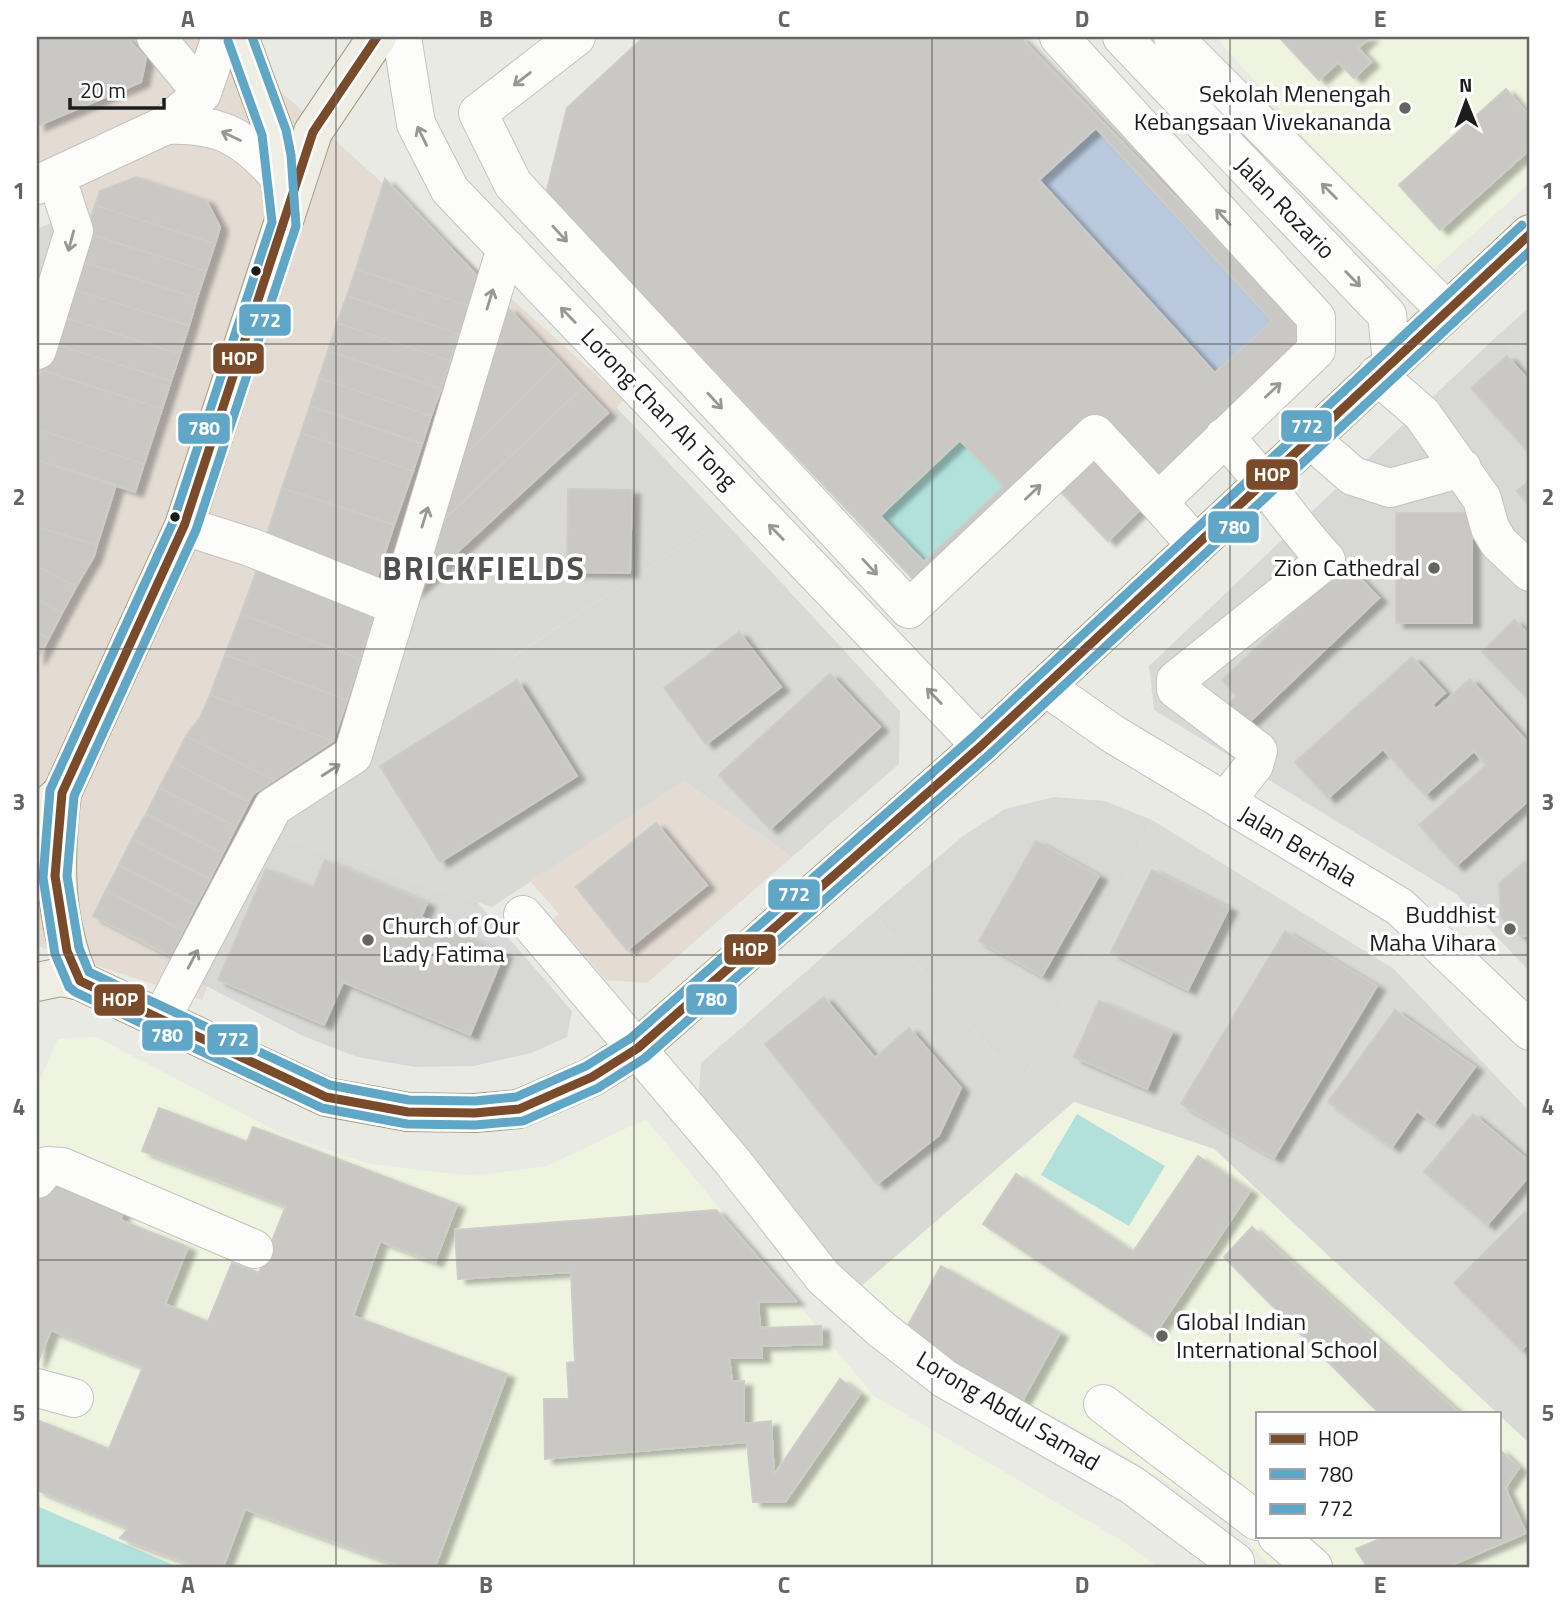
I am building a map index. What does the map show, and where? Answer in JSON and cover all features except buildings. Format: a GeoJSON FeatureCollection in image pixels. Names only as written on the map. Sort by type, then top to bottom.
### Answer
{"type":"FeatureCollection","features":[{"type":"Feature","properties":{"kind":"main road"},"geometry":{"type":"LineString","coordinates":[[239,37],[274,132],[284,224]]}},
{"type":"Feature","properties":{"kind":"main road"},"geometry":{"type":"LineString","coordinates":[[80,981],[67,951],[55,876],[49,804],[184,526],[313,132],[377,37]]}},
{"type":"Feature","properties":{"kind":"main road"},"geometry":{"type":"LineString","coordinates":[[37,982],[61,977],[80,981],[326,1097],[408,1112],[475,1113],[519,1109],[592,1077],[638,1048],[981,746],[1530,234]]}},
{"type":"Feature","properties":{"kind":"street"},"geometry":{"type":"LineString","coordinates":[[156,37],[202,93]]}},
{"type":"Feature","properties":{"kind":"street"},"geometry":{"type":"LineString","coordinates":[[37,350],[74,231],[42,182],[166,125],[202,93],[221,37]]}},
{"type":"Feature","properties":{"kind":"street","name":"Lorong Chan Ah Tong"},"geometry":{"type":"LineString","coordinates":[[402,37],[416,124],[450,190],[981,746]]}},
{"type":"Feature","properties":{"kind":"street"},"geometry":{"type":"LineString","coordinates":[[576,37],[478,113],[513,184],[909,609],[1096,434],[1196,545]]}},
{"type":"Feature","properties":{"kind":"street"},"geometry":{"type":"LineString","coordinates":[[1059,37],[1316,318],[1315,350],[1158,502]]}},
{"type":"Feature","properties":{"kind":"street","name":"Jalan Rozario"},"geometry":{"type":"LineString","coordinates":[[1122,37],[1387,315],[1384,368]]}},
{"type":"Feature","properties":{"kind":"street"},"geometry":{"type":"LineString","coordinates":[[1153,70],[1181,39]]}},
{"type":"Feature","properties":{"kind":"street","name":"Jalan Rozario"},"geometry":{"type":"LineString","coordinates":[[1181,39],[1446,310]]}},
{"type":"Feature","properties":{"kind":"street"},"geometry":{"type":"LineString","coordinates":[[1166,154],[1201,120]]}},
{"type":"Feature","properties":{"kind":"street"},"geometry":{"type":"LineString","coordinates":[[166,125],[195,124],[235,136],[263,158],[281,179]]}},
{"type":"Feature","properties":{"kind":"street"},"geometry":{"type":"LineString","coordinates":[[444,179],[452,181],[502,161]]}},
{"type":"Feature","properties":{"kind":"street"},"geometry":{"type":"LineString","coordinates":[[161,1019],[273,807],[353,755],[506,248]]}},
{"type":"Feature","properties":{"kind":"street"},"geometry":{"type":"LineString","coordinates":[[607,355],[630,309]]}},
{"type":"Feature","properties":{"kind":"street"},"geometry":{"type":"LineString","coordinates":[[1384,368],[1462,468],[1482,499],[1490,528],[1499,543],[1530,572]]}},
{"type":"Feature","properties":{"kind":"street"},"geometry":{"type":"LineString","coordinates":[[1224,437],[1263,482],[1302,535],[1326,560],[1176,680],[1176,689],[1258,751],[1254,765],[1225,802]]}},
{"type":"Feature","properties":{"kind":"street"},"geometry":{"type":"LineString","coordinates":[[1309,438],[1353,476],[1390,488],[1462,468]]}},
{"type":"Feature","properties":{"kind":"street"},"geometry":{"type":"LineString","coordinates":[[184,526],[250,547],[398,606]]}},
{"type":"Feature","properties":{"kind":"street"},"geometry":{"type":"LineString","coordinates":[[804,561],[836,531]]}},
{"type":"Feature","properties":{"kind":"street","name":"Jalan Berhala"},"geometry":{"type":"LineString","coordinates":[[1045,687],[1113,734],[1400,907],[1530,1031]]}},
{"type":"Feature","properties":{"kind":"street","name":"Lorong Abdul Samad"},"geometry":{"type":"LineString","coordinates":[[523,915],[638,1048],[823,1277],[881,1329],[945,1379],[1132,1486],[1235,1562]]}},
{"type":"Feature","properties":{"kind":"street"},"geometry":{"type":"LineString","coordinates":[[37,1179],[47,1167],[62,1167],[254,1250]]}},
{"type":"Feature","properties":{"kind":"street"},"geometry":{"type":"LineString","coordinates":[[37,1388],[74,1398]]}},
{"type":"Feature","properties":{"kind":"street"},"geometry":{"type":"LineString","coordinates":[[1103,1404],[1256,1520]]}},
{"type":"Feature","properties":{"kind":"street"},"geometry":{"type":"LineString","coordinates":[[1279,1538],[1314,1567]]}},
{"type":"Feature","properties":{"kind":"shaded area"},"geometry":{"type":"Polygon","coordinates":[[[37,37],[220,37],[624,400],[415,604],[368,764],[269,837],[202,1000],[37,946],[37,339],[78,205],[37,161],[37,37]]]}},
{"type":"Feature","properties":{"kind":"shaded area","name":"Sekolah Menengah Kebangsaan Vivekananda"},"geometry":{"type":"Polygon","coordinates":[[[1216,37],[1530,37],[1530,183],[1426,276],[1216,37]]]}},
{"type":"Feature","properties":{"kind":"shaded area"},"geometry":{"type":"Polygon","coordinates":[[[1096,129],[1272,321],[1215,373],[1039,180],[1096,129]]]}},
{"type":"Feature","properties":{"kind":"shaded area"},"geometry":{"type":"Polygon","coordinates":[[[63,218],[37,297],[37,229],[63,218]]]}},
{"type":"Feature","properties":{"kind":"shaded area"},"geometry":{"type":"Polygon","coordinates":[[[1530,307],[1530,367],[1499,334],[1530,307]]]}},
{"type":"Feature","properties":{"kind":"shaded area"},"geometry":{"type":"Polygon","coordinates":[[[1499,334],[1530,367],[1530,972],[1456,894],[1154,710],[1149,666],[1499,334]]]}},
{"type":"Feature","properties":{"kind":"shaded area"},"geometry":{"type":"Polygon","coordinates":[[[615,406],[722,519],[511,658],[591,715],[779,580],[900,711],[899,764],[792,857],[684,781],[492,907],[254,828],[510,659],[413,593],[615,406]]]}},
{"type":"Feature","properties":{"kind":"shaded area"},"geometry":{"type":"Polygon","coordinates":[[[960,440],[1004,486],[924,562],[880,516],[960,440]]]}},
{"type":"Feature","properties":{"kind":"shaded area"},"geometry":{"type":"Polygon","coordinates":[[[722,519],[779,580],[591,716],[510,659],[722,519]]]}},
{"type":"Feature","properties":{"kind":"shaded area"},"geometry":{"type":"Polygon","coordinates":[[[413,593],[510,659],[357,760],[413,593]]]}},
{"type":"Feature","properties":{"kind":"shaded area"},"geometry":{"type":"Polygon","coordinates":[[[684,781],[792,857],[647,983],[606,980],[553,919],[559,914],[530,881],[684,781]]]}},
{"type":"Feature","properties":{"kind":"shaded area"},"geometry":{"type":"Polygon","coordinates":[[[1054,797],[1105,801],[1152,820],[1021,1084],[873,913],[963,836],[1005,809],[1054,797]]]}},
{"type":"Feature","properties":{"kind":"shaded area"},"geometry":{"type":"Polygon","coordinates":[[[1152,820],[1394,969],[1530,1112],[1530,1444],[1500,1416],[1500,1412],[1496,1412],[1214,1149],[1074,1102],[858,1289],[698,1104],[701,1063],[873,913],[1021,1084],[1152,820]]]}},
{"type":"Feature","properties":{"kind":"shaded area"},"geometry":{"type":"Polygon","coordinates":[[[266,832],[477,902],[572,1011],[567,1037],[531,1053],[474,1066],[415,1067],[357,1057],[303,1036],[191,978],[266,832]]]}},
{"type":"Feature","properties":{"kind":"shaded area"},"geometry":{"type":"Polygon","coordinates":[[[96,1037],[280,1133],[368,1164],[473,1176],[547,1166],[646,1119],[874,1396],[1124,1542],[1159,1567],[37,1567],[37,1086],[58,1039],[96,1037]]]}},
{"type":"Feature","properties":{"kind":"shaded area","name":"Global Indian International School"},"geometry":{"type":"Polygon","coordinates":[[[1074,1102],[1214,1149],[1496,1412],[1256,1412],[1256,1538],[1500,1538],[1500,1416],[1530,1444],[1530,1567],[1270,1567],[1246,1539],[1217,1515],[1114,1449],[921,1346],[858,1289],[1074,1102]]]}},
{"type":"Feature","properties":{"kind":"shaded area"},"geometry":{"type":"Polygon","coordinates":[[[1077,1114],[1165,1166],[1129,1226],[1041,1175],[1077,1114]]]}},
{"type":"Feature","properties":{"kind":"shaded area"},"geometry":{"type":"Polygon","coordinates":[[[37,1506],[178,1567],[37,1567],[37,1506]]]}},
{"type":"Feature","properties":{"kind":"transit line","name":"772"},"geometry":{"type":"LineString","coordinates":[[252,37],[286,130],[291,155],[296,226],[196,530],[74,796],[67,876],[79,948],[89,972],[330,1085],[409,1100],[475,1101],[516,1097],[586,1066],[631,1038],[973,737],[1522,225]]}},
{"type":"Feature","properties":{"kind":"transit line","name":"HOP"},"geometry":{"type":"LineString","coordinates":[[377,37],[313,132],[184,526],[62,793],[55,876],[67,951],[80,981],[326,1097],[408,1112],[475,1113],[519,1109],[592,1077],[638,1048],[981,746],[1530,234]]}},
{"type":"Feature","properties":{"kind":"transit line","name":"780"},"geometry":{"type":"LineString","coordinates":[[228,41],[262,135],[272,222],[173,522],[50,790],[43,878],[55,954],[69,987],[75,992],[322,1108],[407,1124],[475,1125],[523,1121],[598,1088],[645,1058],[989,755],[1530,251]]}},
{"type":"Feature","properties":{"kind":"place","name":"Sekolah Menengah Kebangsaan Vivekananda"},"geometry":{"type":"Point","coordinates":[1405,108]}},
{"type":"Feature","properties":{"kind":"place","name":"Zion Cathedral"},"geometry":{"type":"Point","coordinates":[1434,568]}},
{"type":"Feature","properties":{"kind":"place","name":"Buddhist Maha Vihara"},"geometry":{"type":"Point","coordinates":[1510,929]}},
{"type":"Feature","properties":{"kind":"place","name":"Church of Our Lady Fatima"},"geometry":{"type":"Point","coordinates":[368,940]}},
{"type":"Feature","properties":{"kind":"place","name":"Global Indian International School"},"geometry":{"type":"Point","coordinates":[1162,1336]}},
{"type":"Feature","properties":{"kind":"district","name":"BRICKFIELDS"},"geometry":{"type":"Point","coordinates":[484,569]}}]}
